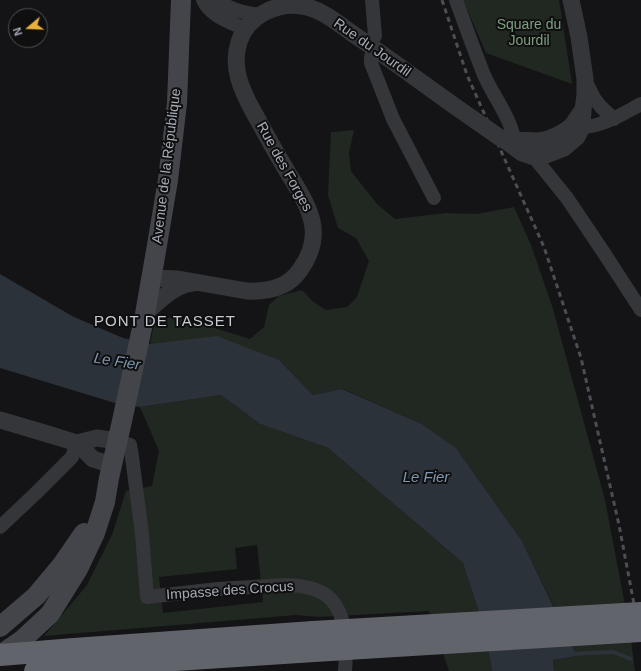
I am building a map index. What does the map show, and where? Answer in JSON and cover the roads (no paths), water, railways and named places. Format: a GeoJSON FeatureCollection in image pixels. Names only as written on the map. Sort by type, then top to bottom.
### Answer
{"type":"FeatureCollection","features":[{"type":"Feature","properties":{"kind":"highway"},"geometry":{"type":"LineString","coordinates":[[39,670],[313,641],[641,613]]}},
{"type":"Feature","properties":{"kind":"highway"},"geometry":{"type":"LineString","coordinates":[[0,655],[74,648],[641,631]]}},
{"type":"Feature","properties":{"kind":"main road","name":"Avenue de la République"},"geometry":{"type":"LineString","coordinates":[[143,322],[168,180],[176,118],[181,0]]}},
{"type":"Feature","properties":{"kind":"main road"},"geometry":{"type":"LineString","coordinates":[[0,655],[22,640],[50,614],[78,568],[95,533],[105,502],[110,471],[143,322]]}},
{"type":"Feature","properties":{"kind":"main road"},"geometry":{"type":"LineString","coordinates":[[0,627],[36,596],[62,565],[84,532],[110,471]]}},
{"type":"Feature","properties":{"kind":"street"},"geometry":{"type":"LineString","coordinates":[[203,0],[209,10],[232,24],[245,29]]}},
{"type":"Feature","properties":{"kind":"street"},"geometry":{"type":"LineString","coordinates":[[218,0],[226,6],[242,12],[259,15]]}},
{"type":"Feature","properties":{"kind":"street"},"geometry":{"type":"LineString","coordinates":[[372,0],[375,36],[371,63],[392,119],[434,198]]}},
{"type":"Feature","properties":{"kind":"street"},"geometry":{"type":"LineString","coordinates":[[456,0],[484,74],[511,128],[512,143],[536,149],[641,310]]}},
{"type":"Feature","properties":{"kind":"street"},"geometry":{"type":"LineString","coordinates":[[571,0],[579,37],[585,95],[583,110],[577,126]]}},
{"type":"Feature","properties":{"kind":"street"},"geometry":{"type":"LineString","coordinates":[[579,37],[580,0]]}},
{"type":"Feature","properties":{"kind":"street","name":"Rue du Jourdil"},"geometry":{"type":"LineString","coordinates":[[245,29],[259,15],[270,10],[289,5],[314,4],[327,16],[373,47],[476,122],[499,137],[512,143]]}},
{"type":"Feature","properties":{"kind":"street","name":"Rue des Forges"},"geometry":{"type":"LineString","coordinates":[[151,278],[178,279],[247,291],[271,290],[294,278],[308,257],[314,235],[310,212],[246,98],[238,78],[236,53],[245,29]]}},
{"type":"Feature","properties":{"kind":"street"},"geometry":{"type":"LineString","coordinates":[[584,79],[594,98],[614,119]]}},
{"type":"Feature","properties":{"kind":"street"},"geometry":{"type":"LineString","coordinates":[[536,149],[553,137],[577,126],[594,125],[614,119],[641,104]]}},
{"type":"Feature","properties":{"kind":"street","name":"Rue des Forges"},"geometry":{"type":"LineString","coordinates":[[143,322],[156,304],[174,289],[198,282]]}},
{"type":"Feature","properties":{"kind":"street"},"geometry":{"type":"LineString","coordinates":[[0,420],[77,443],[93,460],[110,471]]}},
{"type":"Feature","properties":{"kind":"street"},"geometry":{"type":"LineString","coordinates":[[77,443],[96,438],[117,441]]}},
{"type":"Feature","properties":{"kind":"street","name":"Impasse des Crocus"},"geometry":{"type":"LineString","coordinates":[[117,441],[130,445],[142,534],[147,597],[218,589],[286,585],[297,585],[317,590],[330,598],[339,609],[344,625],[346,639],[345,671]]}},
{"type":"Feature","properties":{"kind":"street"},"geometry":{"type":"LineString","coordinates":[[0,527],[72,457],[77,443]]}},
{"type":"Feature","properties":{"kind":"water","name":"Le Fier"},"geometry":{"type":"Polygon","coordinates":[[[0,274],[72,316],[123,338],[150,344],[217,336],[279,360],[313,395],[342,389],[422,424],[456,448],[522,541],[577,656],[553,660],[554,671],[492,671],[485,631],[463,563],[328,448],[260,424],[221,395],[140,407],[115,403],[0,368],[0,274]]]}},
{"type":"Feature","properties":{"kind":"waterway"},"geometry":{"type":"LineString","coordinates":[[571,654],[613,652],[631,659]]}},
{"type":"Feature","properties":{"kind":"railway"},"geometry":{"type":"LineString","coordinates":[[442,0],[467,75],[544,247],[581,358],[619,525],[641,641]]}},
{"type":"Feature","properties":{"kind":"district","name":"PONT DE TASSET"},"geometry":{"type":"Point","coordinates":[165,322]}},
{"type":"Feature","properties":{"kind":"park label","name":"Square du Jourdil"},"geometry":{"type":"Point","coordinates":[529,34]}}]}
